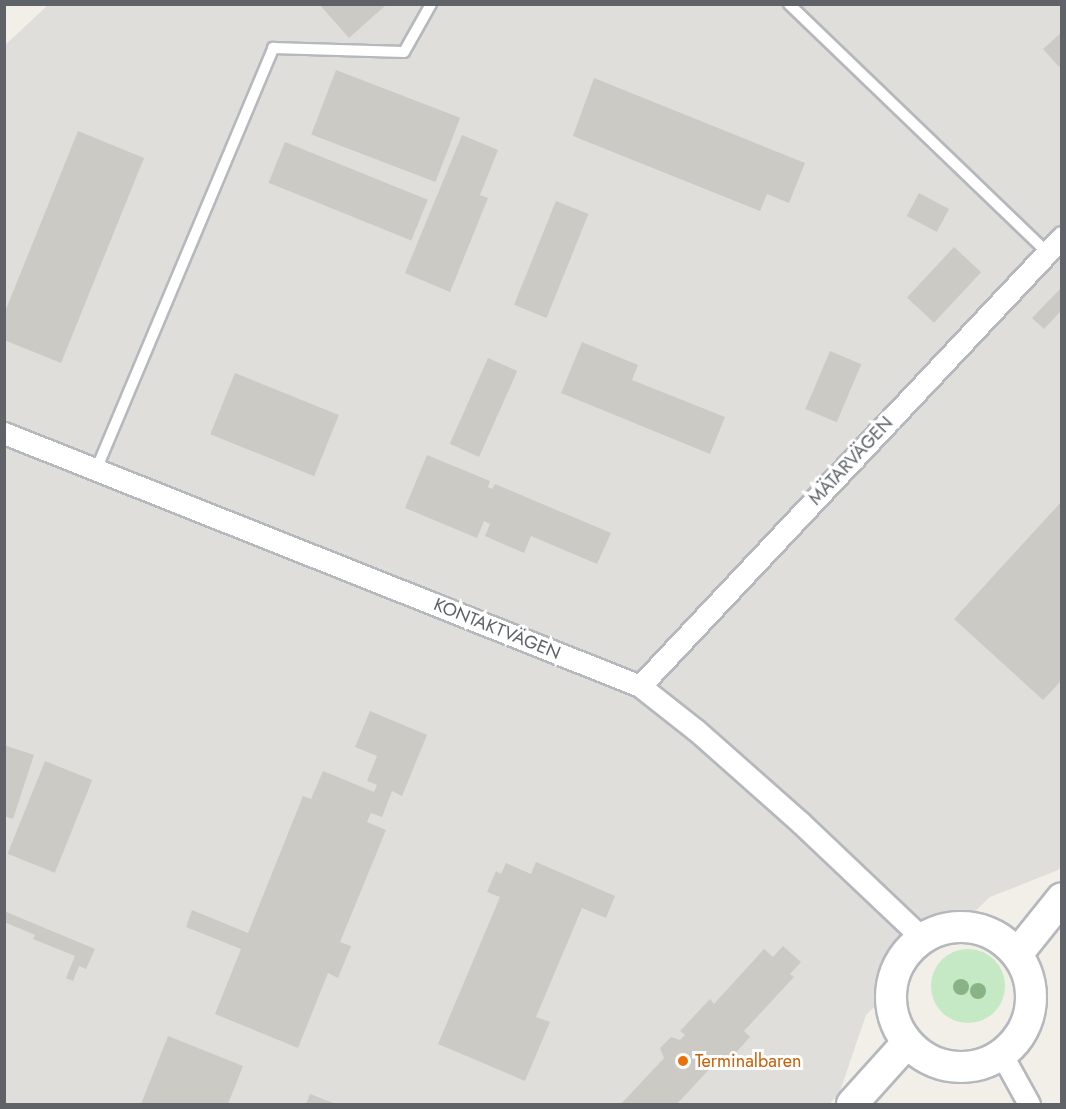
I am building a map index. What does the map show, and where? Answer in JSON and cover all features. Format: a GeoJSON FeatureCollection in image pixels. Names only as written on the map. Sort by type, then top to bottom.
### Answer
{"type":"FeatureCollection","features":[{"type":"Feature","properties":{"kind":"main road"},"geometry":{"type":"LineString","coordinates":[[1018,953],[1062,898]]}},
{"type":"Feature","properties":{"kind":"main road"},"geometry":{"type":"LineString","coordinates":[[959,925],[990,931],[1018,953],[1030,1000],[1026,1027],[1002,1055],[970,1067],[939,1065],[907,1043],[892,1016],[890,987],[905,952],[921,937],[959,925]]}},
{"type":"Feature","properties":{"kind":"main road"},"geometry":{"type":"LineString","coordinates":[[852,1104],[907,1043]]}},
{"type":"Feature","properties":{"kind":"street","name":"MÄTARVÄGEN"},"geometry":{"type":"LineString","coordinates":[[640,686],[1054,245]]}},
{"type":"Feature","properties":{"kind":"street","name":"KONTAKTVÄGEN"},"geometry":{"type":"LineString","coordinates":[[4,433],[640,686],[696,730],[801,823],[921,937]]}},
{"type":"Feature","properties":{"kind":"street"},"geometry":{"type":"LineString","coordinates":[[1002,1055],[1029,1104]]}},
{"type":"Feature","properties":{"kind":"lane"},"geometry":{"type":"LineString","coordinates":[[96,470],[273,48],[404,52],[431,4]]}},
{"type":"Feature","properties":{"kind":"lane"},"geometry":{"type":"LineString","coordinates":[[789,4],[1054,245]]}},
{"type":"Feature","properties":{"kind":"shaded area"},"geometry":{"type":"Polygon","coordinates":[[[49,4],[1061,5],[1062,866],[1058,870],[990,897],[866,1015],[839,1094],[829,1104],[5,1104],[5,45],[49,4]]]}},
{"type":"Feature","properties":{"kind":"green space"},"geometry":{"type":"Polygon","coordinates":[[[968,949],[982,952],[994,960],[1002,972],[1005,986],[1002,1000],[994,1012],[982,1020],[968,1023],[954,1020],[942,1012],[934,1000],[931,986],[934,972],[942,960],[954,952],[968,949]]]}},
{"type":"Feature","properties":{"kind":"building"},"geometry":{"type":"Polygon","coordinates":[[[319,4],[387,4],[349,38],[319,4]]]}},
{"type":"Feature","properties":{"kind":"building"},"geometry":{"type":"Polygon","coordinates":[[[1062,32],[1062,70],[1043,49],[1062,32]]]}},
{"type":"Feature","properties":{"kind":"building"},"geometry":{"type":"Polygon","coordinates":[[[336,70],[460,118],[435,182],[311,134],[336,70]]]}},
{"type":"Feature","properties":{"kind":"building"},"geometry":{"type":"Polygon","coordinates":[[[594,78],[805,163],[789,203],[767,194],[760,211],[573,136],[594,78]]]}},
{"type":"Feature","properties":{"kind":"building"},"geometry":{"type":"Polygon","coordinates":[[[78,131],[144,158],[61,363],[4,340],[4,314],[78,131]]]}},
{"type":"Feature","properties":{"kind":"building"},"geometry":{"type":"Polygon","coordinates":[[[462,135],[498,150],[480,195],[488,198],[450,292],[405,273],[462,135]]]}},
{"type":"Feature","properties":{"kind":"building"},"geometry":{"type":"Polygon","coordinates":[[[285,142],[428,200],[411,240],[269,183],[285,142]]]}},
{"type":"Feature","properties":{"kind":"building"},"geometry":{"type":"Polygon","coordinates":[[[919,193],[949,209],[937,232],[907,216],[919,193]]]}},
{"type":"Feature","properties":{"kind":"building"},"geometry":{"type":"Polygon","coordinates":[[[556,201],[588,214],[546,318],[514,305],[556,201]]]}},
{"type":"Feature","properties":{"kind":"building"},"geometry":{"type":"Polygon","coordinates":[[[954,247],[981,272],[934,323],[907,297],[954,247]]]}},
{"type":"Feature","properties":{"kind":"building"},"geometry":{"type":"Polygon","coordinates":[[[1062,287],[1062,310],[1044,329],[1032,318],[1062,287]]]}},
{"type":"Feature","properties":{"kind":"building"},"geometry":{"type":"Polygon","coordinates":[[[582,342],[638,365],[632,380],[725,417],[710,454],[561,393],[582,342]]]}},
{"type":"Feature","properties":{"kind":"building"},"geometry":{"type":"Polygon","coordinates":[[[830,351],[861,364],[837,422],[805,409],[830,351]]]}},
{"type":"Feature","properties":{"kind":"building"},"geometry":{"type":"Polygon","coordinates":[[[488,358],[517,371],[479,457],[450,444],[488,358]]]}},
{"type":"Feature","properties":{"kind":"building"},"geometry":{"type":"Polygon","coordinates":[[[235,373],[339,415],[314,476],[210,434],[235,373]]]}},
{"type":"Feature","properties":{"kind":"building"},"geometry":{"type":"Polygon","coordinates":[[[427,455],[490,481],[488,487],[492,489],[495,484],[611,533],[597,564],[531,536],[524,553],[485,536],[490,524],[484,521],[477,538],[405,508],[427,455]]]}},
{"type":"Feature","properties":{"kind":"building"},"geometry":{"type":"Polygon","coordinates":[[[1062,501],[1062,680],[1043,700],[954,619],[1062,501]]]}},
{"type":"Feature","properties":{"kind":"building"},"geometry":{"type":"Polygon","coordinates":[[[370,711],[427,735],[402,796],[392,791],[382,817],[371,813],[367,822],[386,830],[340,942],[351,946],[338,978],[328,973],[298,1048],[215,1014],[241,949],[186,927],[192,910],[248,933],[303,796],[311,799],[323,771],[374,792],[377,785],[367,781],[377,756],[355,747],[370,711]]]}},
{"type":"Feature","properties":{"kind":"building"},"geometry":{"type":"Polygon","coordinates":[[[4,745],[34,755],[13,819],[4,816],[4,745]]]}},
{"type":"Feature","properties":{"kind":"building"},"geometry":{"type":"Polygon","coordinates":[[[45,761],[92,780],[55,873],[8,854],[45,761]]]}},
{"type":"Feature","properties":{"kind":"building"},"geometry":{"type":"Polygon","coordinates":[[[536,862],[615,896],[606,918],[582,908],[536,1017],[550,1022],[525,1081],[438,1044],[500,897],[487,892],[496,871],[501,874],[506,863],[531,874],[536,862]]]}},
{"type":"Feature","properties":{"kind":"building"},"geometry":{"type":"Polygon","coordinates":[[[4,911],[95,949],[86,969],[79,966],[73,981],[66,978],[75,956],[33,939],[35,935],[4,922],[4,911]]]}},
{"type":"Feature","properties":{"kind":"building"},"geometry":{"type":"Polygon","coordinates":[[[783,946],[801,962],[790,974],[794,977],[744,1031],[750,1037],[721,1069],[715,1063],[677,1104],[621,1104],[664,1058],[660,1048],[671,1037],[680,1040],[685,1035],[680,1031],[710,999],[714,1004],[764,949],[773,957],[783,946]]]}},
{"type":"Feature","properties":{"kind":"building"},"geometry":{"type":"Polygon","coordinates":[[[168,1036],[243,1066],[228,1104],[141,1104],[168,1036]]]}},
{"type":"Feature","properties":{"kind":"building"},"geometry":{"type":"Polygon","coordinates":[[[310,1094],[336,1104],[306,1104],[310,1094]]]}},
{"type":"Feature","properties":{"kind":"place","name":"Terminalbaren"},"geometry":{"type":"Point","coordinates":[683,1061]}}]}
